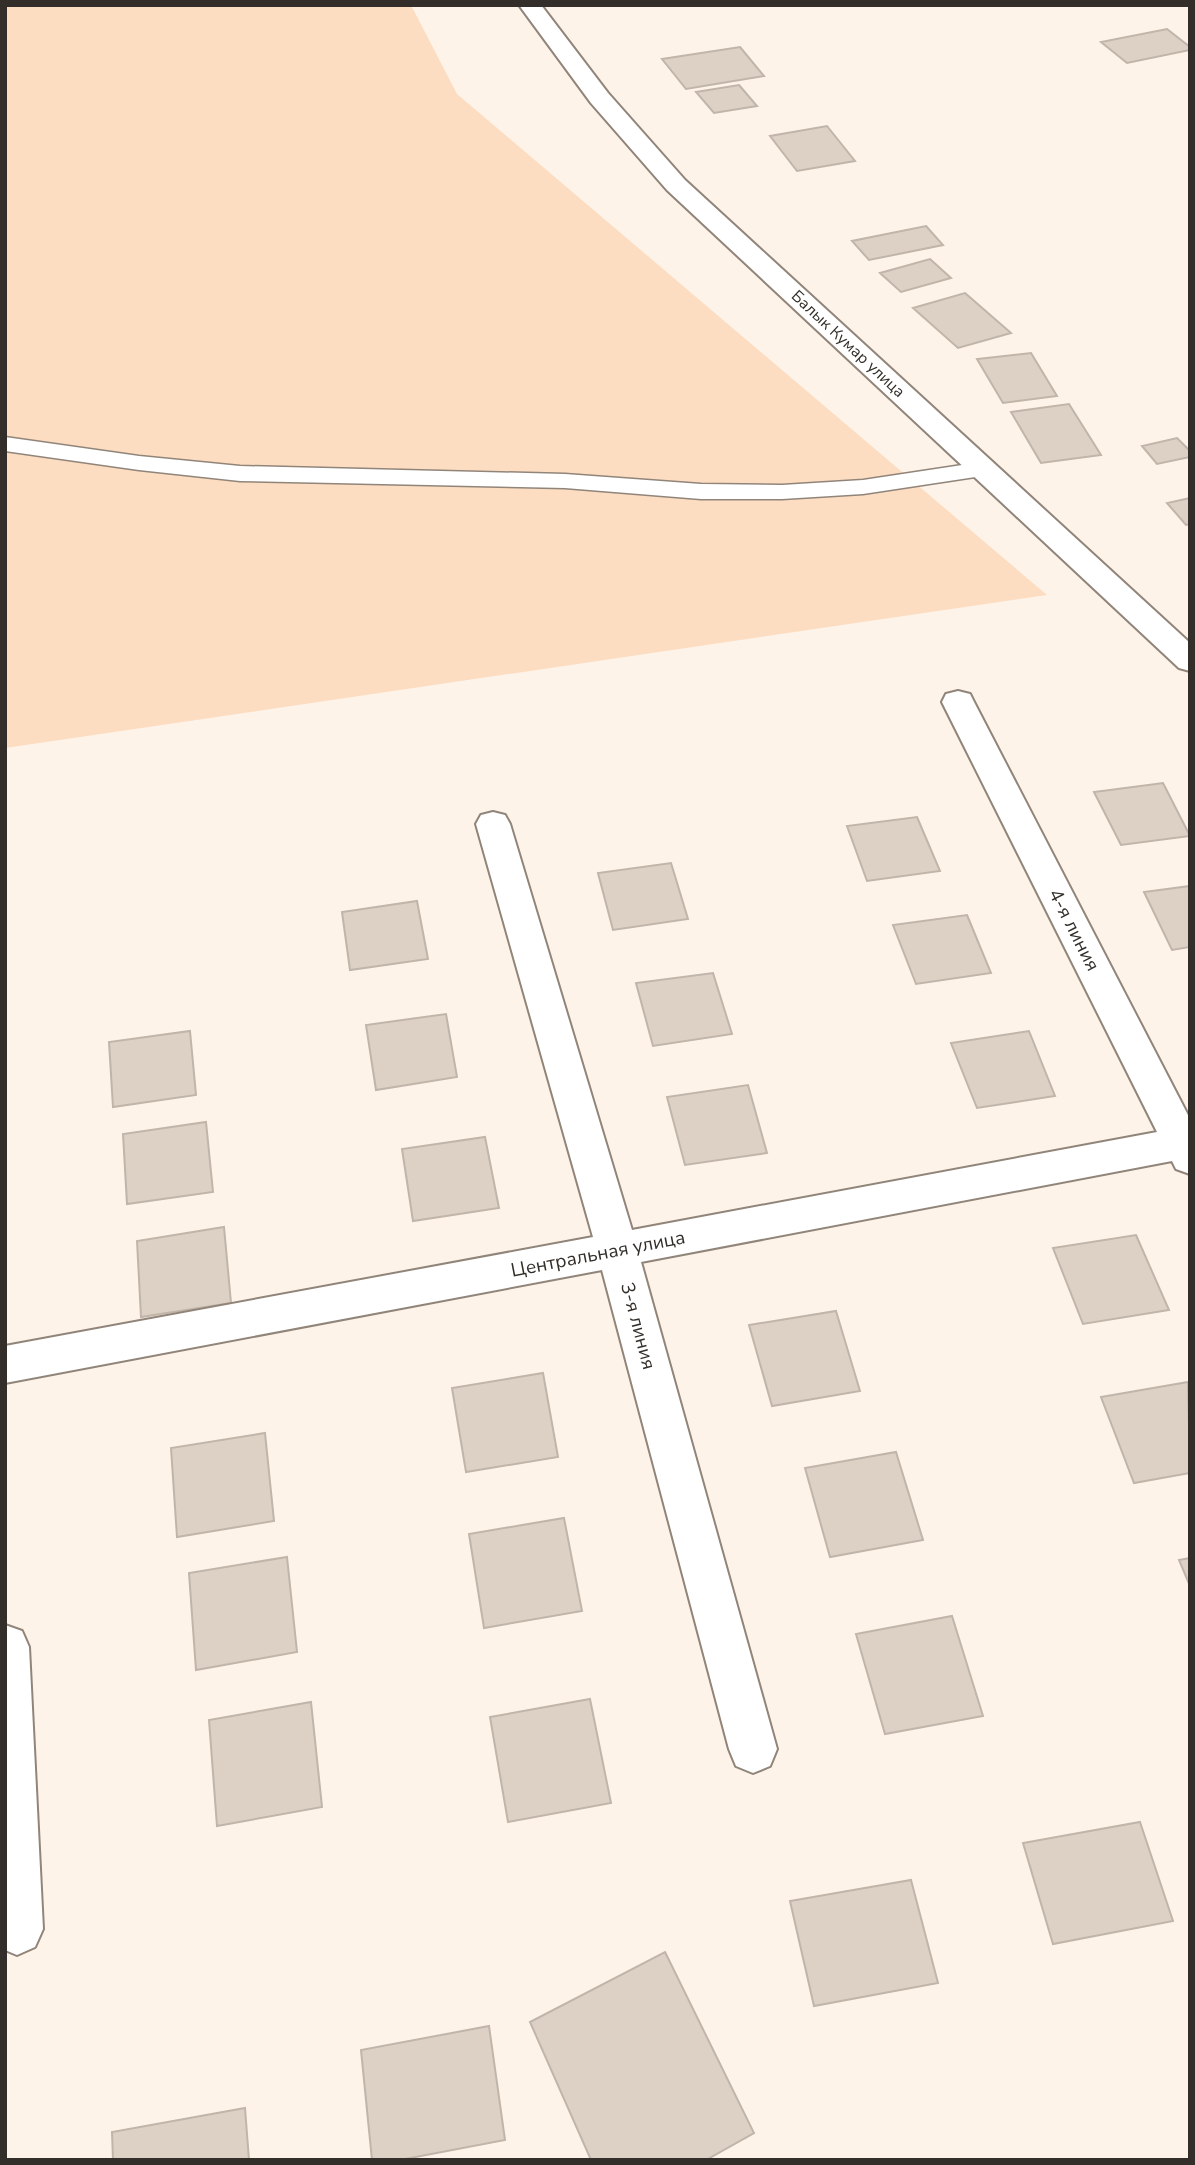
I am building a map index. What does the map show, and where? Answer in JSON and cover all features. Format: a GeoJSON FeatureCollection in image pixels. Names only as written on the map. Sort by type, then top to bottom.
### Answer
{"type":"FeatureCollection","features":[{"type":"Feature","properties":{"kind":"street","name":"Балык Кумар улица"},"geometry":{"type":"LineString","coordinates":[[530,5],[630,138],[676,185],[1190,660]]}},
{"type":"Feature","properties":{"kind":"street","name":"4-я линия"},"geometry":{"type":"LineString","coordinates":[[958,702],[1187,1148]]}},
{"type":"Feature","properties":{"kind":"street","name":"3-я линия"},"geometry":{"type":"LineString","coordinates":[[494,824],[617,1250],[753,1749]]}},
{"type":"Feature","properties":{"kind":"street","name":"Центральная улица"},"geometry":{"type":"LineString","coordinates":[[5,1365],[617,1250],[1187,1148]]}},
{"type":"Feature","properties":{"kind":"street"},"geometry":{"type":"LineString","coordinates":[[5,1647],[17,1929]]}},
{"type":"Feature","properties":{"kind":"lane"},"geometry":{"type":"LineString","coordinates":[[5,444],[164,465],[272,475],[573,481],[659,490],[789,492],[858,488],[927,480],[982,468]]}},
{"type":"Feature","properties":{"kind":"shaded area"},"geometry":{"type":"Polygon","coordinates":[[[5,5],[411,5],[457,94],[1047,595],[5,748],[5,5]]]}},
{"type":"Feature","properties":{"kind":"building"},"geometry":{"type":"Polygon","coordinates":[[[1167,29],[1190,47],[1190,50],[1127,63],[1101,42],[1167,29]]]}},
{"type":"Feature","properties":{"kind":"building"},"geometry":{"type":"Polygon","coordinates":[[[740,47],[764,76],[686,89],[662,59],[740,47]]]}},
{"type":"Feature","properties":{"kind":"building"},"geometry":{"type":"Polygon","coordinates":[[[739,85],[757,106],[714,113],[696,92],[739,85]]]}},
{"type":"Feature","properties":{"kind":"building"},"geometry":{"type":"Polygon","coordinates":[[[827,126],[855,161],[797,171],[770,136],[827,126]]]}},
{"type":"Feature","properties":{"kind":"building"},"geometry":{"type":"Polygon","coordinates":[[[926,226],[943,245],[869,260],[852,241],[926,226]]]}},
{"type":"Feature","properties":{"kind":"building"},"geometry":{"type":"Polygon","coordinates":[[[930,259],[951,278],[901,292],[880,273],[930,259]]]}},
{"type":"Feature","properties":{"kind":"building"},"geometry":{"type":"Polygon","coordinates":[[[965,293],[1011,333],[958,348],[913,308],[965,293]]]}},
{"type":"Feature","properties":{"kind":"building"},"geometry":{"type":"Polygon","coordinates":[[[1031,353],[1057,396],[1003,403],[977,359],[1031,353]]]}},
{"type":"Feature","properties":{"kind":"building"},"geometry":{"type":"Polygon","coordinates":[[[1069,404],[1101,455],[1041,463],[1011,412],[1069,404]]]}},
{"type":"Feature","properties":{"kind":"building"},"geometry":{"type":"Polygon","coordinates":[[[1177,438],[1190,451],[1190,457],[1157,464],[1142,446],[1177,438]]]}},
{"type":"Feature","properties":{"kind":"building"},"geometry":{"type":"Polygon","coordinates":[[[1190,498],[1190,524],[1186,525],[1167,503],[1190,498]]]}},
{"type":"Feature","properties":{"kind":"building"},"geometry":{"type":"Polygon","coordinates":[[[1163,783],[1190,836],[1121,845],[1094,792],[1163,783]]]}},
{"type":"Feature","properties":{"kind":"building"},"geometry":{"type":"Polygon","coordinates":[[[917,817],[940,871],[867,881],[847,826],[917,817]]]}},
{"type":"Feature","properties":{"kind":"building"},"geometry":{"type":"Polygon","coordinates":[[[671,863],[688,919],[613,930],[598,873],[671,863]]]}},
{"type":"Feature","properties":{"kind":"building"},"geometry":{"type":"Polygon","coordinates":[[[1190,886],[1190,947],[1172,950],[1144,892],[1190,886]]]}},
{"type":"Feature","properties":{"kind":"building"},"geometry":{"type":"Polygon","coordinates":[[[417,901],[428,959],[350,970],[342,912],[417,901]]]}},
{"type":"Feature","properties":{"kind":"building"},"geometry":{"type":"Polygon","coordinates":[[[967,915],[991,973],[916,984],[893,925],[967,915]]]}},
{"type":"Feature","properties":{"kind":"building"},"geometry":{"type":"Polygon","coordinates":[[[713,973],[732,1034],[653,1046],[636,983],[713,973]]]}},
{"type":"Feature","properties":{"kind":"building"},"geometry":{"type":"Polygon","coordinates":[[[446,1014],[457,1077],[376,1090],[366,1025],[446,1014]]]}},
{"type":"Feature","properties":{"kind":"building"},"geometry":{"type":"Polygon","coordinates":[[[190,1031],[196,1095],[113,1107],[109,1042],[190,1031]]]}},
{"type":"Feature","properties":{"kind":"building"},"geometry":{"type":"Polygon","coordinates":[[[1029,1031],[1055,1096],[977,1108],[951,1043],[1029,1031]]]}},
{"type":"Feature","properties":{"kind":"building"},"geometry":{"type":"Polygon","coordinates":[[[748,1085],[767,1153],[685,1165],[667,1097],[748,1085]]]}},
{"type":"Feature","properties":{"kind":"building"},"geometry":{"type":"Polygon","coordinates":[[[206,1122],[213,1192],[127,1204],[123,1134],[206,1122]]]}},
{"type":"Feature","properties":{"kind":"building"},"geometry":{"type":"Polygon","coordinates":[[[485,1137],[499,1208],[413,1221],[402,1149],[485,1137]]]}},
{"type":"Feature","properties":{"kind":"building"},"geometry":{"type":"Polygon","coordinates":[[[224,1227],[231,1303],[141,1317],[137,1241],[224,1227]]]}},
{"type":"Feature","properties":{"kind":"building"},"geometry":{"type":"Polygon","coordinates":[[[1136,1235],[1169,1310],[1083,1324],[1053,1248],[1136,1235]]]}},
{"type":"Feature","properties":{"kind":"building"},"geometry":{"type":"Polygon","coordinates":[[[836,1311],[860,1391],[772,1406],[749,1325],[836,1311]]]}},
{"type":"Feature","properties":{"kind":"building"},"geometry":{"type":"Polygon","coordinates":[[[543,1373],[558,1457],[466,1472],[452,1388],[543,1373]]]}},
{"type":"Feature","properties":{"kind":"building"},"geometry":{"type":"Polygon","coordinates":[[[1188,1382],[1190,1473],[1134,1483],[1101,1397],[1188,1382]]]}},
{"type":"Feature","properties":{"kind":"building"},"geometry":{"type":"Polygon","coordinates":[[[265,1433],[274,1521],[177,1537],[171,1448],[265,1433]]]}},
{"type":"Feature","properties":{"kind":"building"},"geometry":{"type":"Polygon","coordinates":[[[896,1452],[923,1540],[830,1557],[805,1468],[896,1452]]]}},
{"type":"Feature","properties":{"kind":"building"},"geometry":{"type":"Polygon","coordinates":[[[564,1518],[582,1611],[484,1628],[469,1534],[564,1518]]]}},
{"type":"Feature","properties":{"kind":"building"},"geometry":{"type":"Polygon","coordinates":[[[287,1557],[297,1652],[196,1670],[189,1573],[287,1557]]]}},
{"type":"Feature","properties":{"kind":"building"},"geometry":{"type":"Polygon","coordinates":[[[1190,1558],[1190,1586],[1179,1560],[1190,1558]]]}},
{"type":"Feature","properties":{"kind":"building"},"geometry":{"type":"Polygon","coordinates":[[[952,1616],[983,1716],[885,1734],[856,1634],[952,1616]]]}},
{"type":"Feature","properties":{"kind":"building"},"geometry":{"type":"Polygon","coordinates":[[[590,1699],[611,1803],[508,1822],[490,1717],[590,1699]]]}},
{"type":"Feature","properties":{"kind":"building"},"geometry":{"type":"Polygon","coordinates":[[[311,1702],[322,1807],[217,1826],[209,1720],[311,1702]]]}},
{"type":"Feature","properties":{"kind":"building"},"geometry":{"type":"Polygon","coordinates":[[[1140,1822],[1173,1921],[1053,1944],[1023,1843],[1140,1822]]]}},
{"type":"Feature","properties":{"kind":"building"},"geometry":{"type":"Polygon","coordinates":[[[911,1880],[938,1983],[814,2006],[790,1901],[911,1880]]]}},
{"type":"Feature","properties":{"kind":"building"},"geometry":{"type":"Polygon","coordinates":[[[665,1952],[754,2133],[706,2160],[591,2160],[530,2022],[665,1952]]]}},
{"type":"Feature","properties":{"kind":"building"},"geometry":{"type":"Polygon","coordinates":[[[489,2026],[505,2140],[400,2160],[372,2160],[361,2050],[489,2026]]]}},
{"type":"Feature","properties":{"kind":"building"},"geometry":{"type":"Polygon","coordinates":[[[245,2108],[249,2160],[113,2160],[112,2132],[245,2108]]]}}]}
